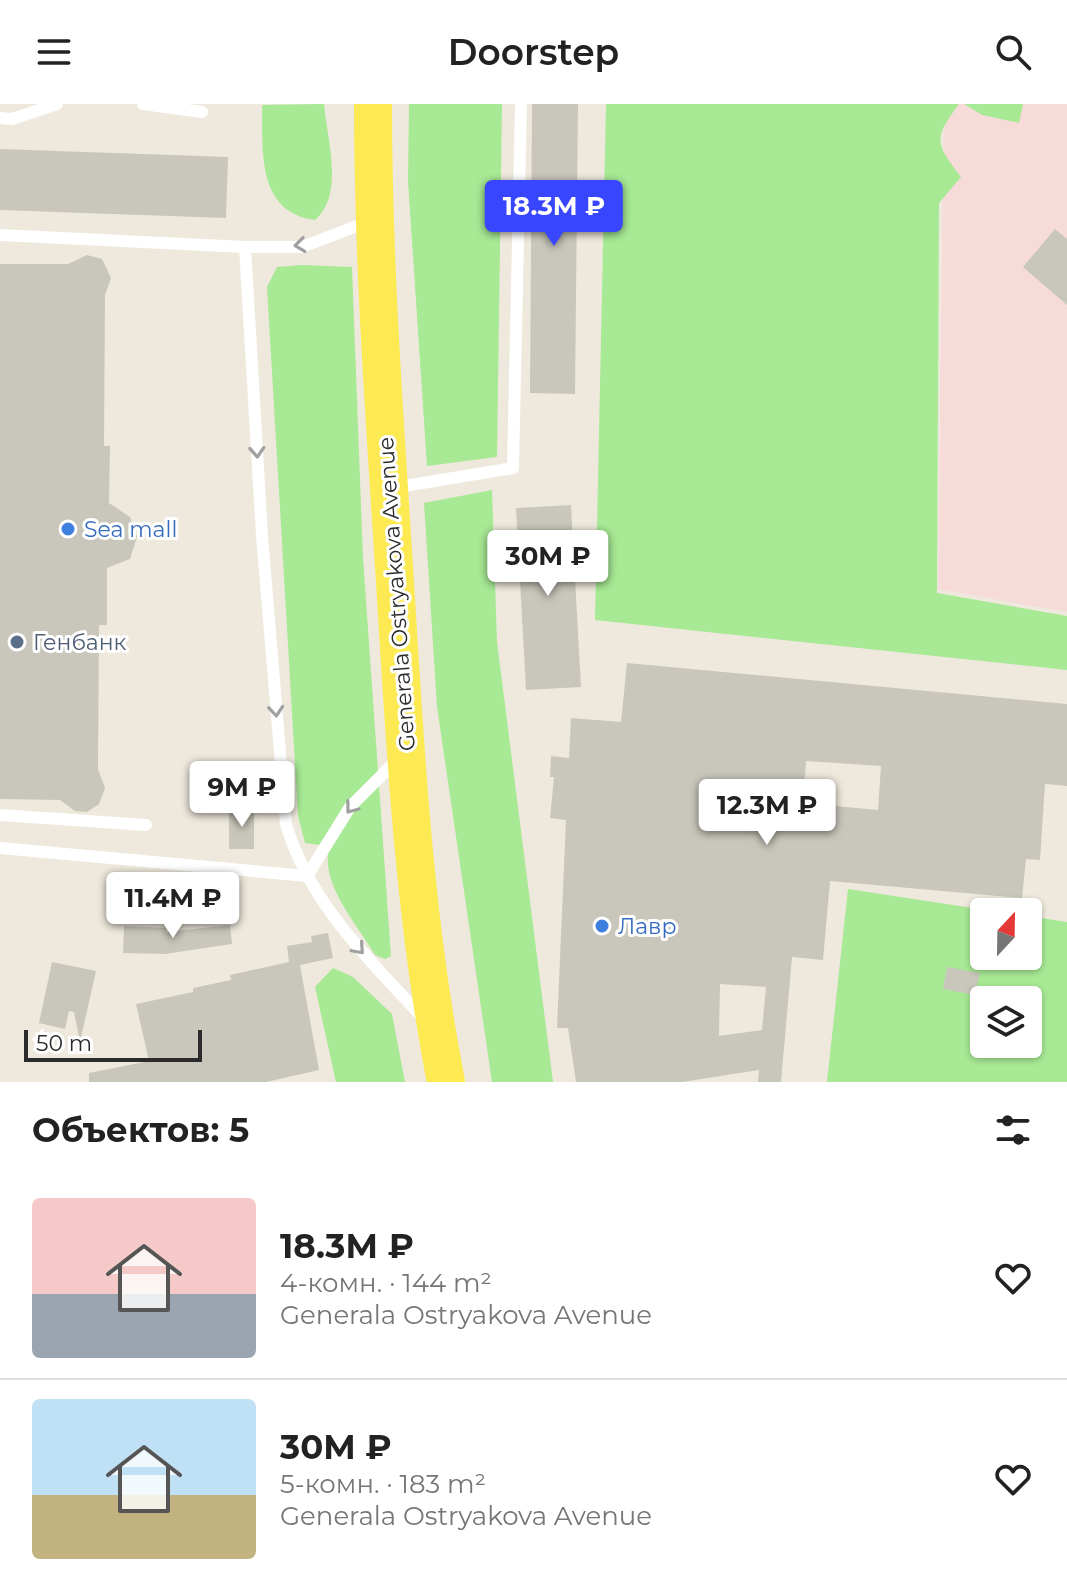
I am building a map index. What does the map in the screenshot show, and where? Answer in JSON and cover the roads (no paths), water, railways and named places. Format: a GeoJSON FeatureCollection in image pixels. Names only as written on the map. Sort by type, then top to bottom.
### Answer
{"type":"FeatureCollection","features":[{"type":"Feature","properties":{"kind":"main road","name":"Generala Ostryakova Avenue"},"geometry":{"type":"LineString","coordinates":[[373,104],[373,220],[405,752],[436,1032],[446,1082]]}},
{"type":"Feature","properties":{"kind":"lane"},"geometry":{"type":"LineString","coordinates":[[0,118],[12,119],[57,104]]}},
{"type":"Feature","properties":{"kind":"lane"},"geometry":{"type":"LineString","coordinates":[[143,104],[202,112]]}},
{"type":"Feature","properties":{"kind":"lane"},"geometry":{"type":"LineString","coordinates":[[389,489],[513,468],[521,104]]}},
{"type":"Feature","properties":{"kind":"lane"},"geometry":{"type":"LineString","coordinates":[[0,235],[302,247],[373,220]]}},
{"type":"Feature","properties":{"kind":"lane"},"geometry":{"type":"LineString","coordinates":[[245,247],[262,536],[286,824],[297,863],[337,924],[436,1032]]}},
{"type":"Feature","properties":{"kind":"lane"},"geometry":{"type":"LineString","coordinates":[[307,876],[350,807],[405,752]]}},
{"type":"Feature","properties":{"kind":"lane"},"geometry":{"type":"LineString","coordinates":[[0,815],[146,825]]}},
{"type":"Feature","properties":{"kind":"lane"},"geometry":{"type":"LineString","coordinates":[[0,848],[307,876]]}},
{"type":"Feature","properties":{"kind":"place","name":"Sea mall"},"geometry":{"type":"Point","coordinates":[68,529]}},
{"type":"Feature","properties":{"kind":"place","name":"Генбанк"},"geometry":{"type":"Point","coordinates":[17,642]}},
{"type":"Feature","properties":{"kind":"place","name":"Лавр"},"geometry":{"type":"Point","coordinates":[602,926]}}]}
